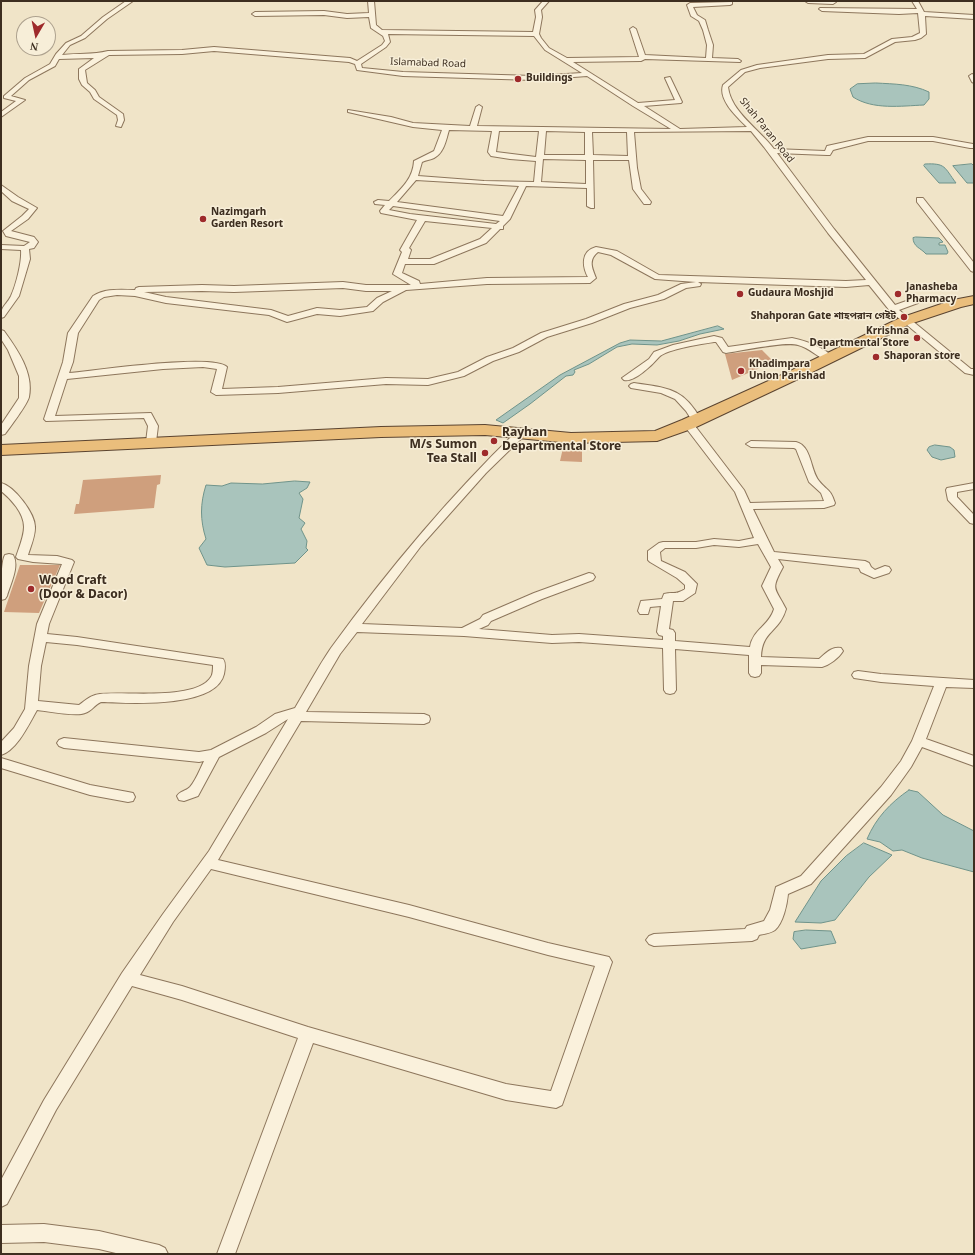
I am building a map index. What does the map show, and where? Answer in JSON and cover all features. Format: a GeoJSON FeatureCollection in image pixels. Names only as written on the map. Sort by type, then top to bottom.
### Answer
{"type":"FeatureCollection","features":[{"type":"Feature","properties":{"kind":"highway"},"geometry":{"type":"LineString","coordinates":[[1,450],[259,436],[485,430],[571,438],[657,436],[692,422],[905,321],[958,303],[974,300]]}},
{"type":"Feature","properties":{"kind":"street"},"geometry":{"type":"LineString","coordinates":[[2,113],[22,100],[6,97],[27,78],[53,65],[68,44],[83,37],[105,18],[130,1]]}},
{"type":"Feature","properties":{"kind":"street"},"geometry":{"type":"LineString","coordinates":[[371,1],[374,28],[383,32],[536,34]]}},
{"type":"Feature","properties":{"kind":"street"},"geometry":{"type":"LineString","coordinates":[[546,1],[538,10],[539,17],[536,34],[547,50],[589,74],[591,77],[635,105],[680,131]]}},
{"type":"Feature","properties":{"kind":"street"},"geometry":{"type":"LineString","coordinates":[[808,1],[869,5],[879,11]]}},
{"type":"Feature","properties":{"kind":"street","name":"Shah Paran Road"},"geometry":{"type":"LineString","coordinates":[[915,1],[921,13],[923,34],[919,37],[894,40],[865,56],[828,57],[779,63],[743,71],[725,86],[726,95],[735,110],[772,151],[893,309],[905,321],[963,368],[974,372]]}},
{"type":"Feature","properties":{"kind":"street"},"geometry":{"type":"LineString","coordinates":[[708,60],[710,50],[709,37],[702,20],[694,16],[690,5],[730,3]]}},
{"type":"Feature","properties":{"kind":"street"},"geometry":{"type":"LineString","coordinates":[[822,9],[921,13],[974,17]]}},
{"type":"Feature","properties":{"kind":"street"},"geometry":{"type":"LineString","coordinates":[[254,14],[324,13],[347,16],[373,15]]}},
{"type":"Feature","properties":{"kind":"street"},"geometry":{"type":"LineString","coordinates":[[633,29],[643,57]]}},
{"type":"Feature","properties":{"kind":"street","name":"Islamabad Road"},"geometry":{"type":"LineString","coordinates":[[383,32],[388,41],[384,46],[358,63],[359,69],[403,74],[534,78],[589,74]]}},
{"type":"Feature","properties":{"kind":"street"},"geometry":{"type":"LineString","coordinates":[[57,58],[81,55],[99,56],[108,53],[182,52],[214,49],[350,60],[358,63]]}},
{"type":"Feature","properties":{"kind":"street"},"geometry":{"type":"LineString","coordinates":[[99,56],[89,66],[82,69],[82,79],[84,84],[93,91],[96,98],[120,114],[121,120],[119,126]]}},
{"type":"Feature","properties":{"kind":"street"},"geometry":{"type":"LineString","coordinates":[[565,60],[635,60],[643,57],[738,61]]}},
{"type":"Feature","properties":{"kind":"street"},"geometry":{"type":"LineString","coordinates":[[635,105],[679,102],[668,78]]}},
{"type":"Feature","properties":{"kind":"street"},"geometry":{"type":"LineString","coordinates":[[473,128],[479,107]]}},
{"type":"Feature","properties":{"kind":"street"},"geometry":{"type":"LineString","coordinates":[[350,111],[391,119],[413,126],[446,128],[630,131],[753,129]]}},
{"type":"Feature","properties":{"kind":"street"},"geometry":{"type":"LineString","coordinates":[[446,128],[438,152],[418,161],[418,169],[414,178],[384,211],[422,218],[500,227]]}},
{"type":"Feature","properties":{"kind":"street"},"geometry":{"type":"LineString","coordinates":[[496,129],[492,152],[494,154],[510,158],[589,156],[632,158]]}},
{"type":"Feature","properties":{"kind":"street"},"geometry":{"type":"LineString","coordinates":[[537,185],[543,130]]}},
{"type":"Feature","properties":{"kind":"street"},"geometry":{"type":"LineString","coordinates":[[588,130],[591,206]]}},
{"type":"Feature","properties":{"kind":"street"},"geometry":{"type":"LineString","coordinates":[[630,131],[632,158],[637,189],[647,202]]}},
{"type":"Feature","properties":{"kind":"street"},"geometry":{"type":"LineString","coordinates":[[772,151],[827,154],[830,148],[868,139],[933,139],[972,146],[974,154]]}},
{"type":"Feature","properties":{"kind":"street"},"geometry":{"type":"LineString","coordinates":[[414,178],[537,185],[590,186]]}},
{"type":"Feature","properties":{"kind":"street"},"geometry":{"type":"LineString","coordinates":[[402,262],[431,262],[483,241],[500,227],[506,219],[524,184]]}},
{"type":"Feature","properties":{"kind":"street"},"geometry":{"type":"LineString","coordinates":[[1,187],[14,199],[33,208],[32,212],[27,217],[7,231],[9,234],[31,239],[34,242],[31,246],[25,248],[1,247]]}},
{"type":"Feature","properties":{"kind":"street"},"geometry":{"type":"LineString","coordinates":[[920,200],[974,269]]}},
{"type":"Feature","properties":{"kind":"street"},"geometry":{"type":"LineString","coordinates":[[378,202],[506,219]]}},
{"type":"Feature","properties":{"kind":"street"},"geometry":{"type":"LineString","coordinates":[[415,287],[416,283],[397,274],[407,250],[404,250],[422,218]]}},
{"type":"Feature","properties":{"kind":"street"},"geometry":{"type":"LineString","coordinates":[[1,315],[15,296],[26,259],[25,248]]}},
{"type":"Feature","properties":{"kind":"street"},"geometry":{"type":"LineString","coordinates":[[151,442],[153,426],[148,415],[49,420],[68,362],[73,333],[96,298],[110,292],[149,289],[234,289],[343,285],[366,288],[404,288],[487,281],[590,280],[592,278],[586,260],[590,253],[596,249],[613,252],[636,264],[650,274],[658,277],[714,280],[799,281],[846,284],[872,282]]}},
{"type":"Feature","properties":{"kind":"street"},"geometry":{"type":"LineString","coordinates":[[62,377],[163,366],[203,364],[222,367],[216,392],[278,390],[386,381],[428,382],[462,374],[490,359],[516,350],[544,335],[589,321],[626,306],[661,297],[684,286],[714,280]]}},
{"type":"Feature","properties":{"kind":"street"},"geometry":{"type":"LineString","coordinates":[[110,292],[135,294],[166,300],[270,313],[287,319],[316,311],[340,313],[370,309],[380,300],[404,288]]}},
{"type":"Feature","properties":{"kind":"street"},"geometry":{"type":"LineString","coordinates":[[893,309],[915,301]]}},
{"type":"Feature","properties":{"kind":"street"},"geometry":{"type":"LineString","coordinates":[[1,333],[13,350],[24,376],[24,398],[1,432]]}},
{"type":"Feature","properties":{"kind":"street"},"geometry":{"type":"LineString","coordinates":[[627,378],[652,360],[657,354],[676,347],[714,339],[719,340],[726,350],[792,341],[802,342],[809,344],[829,358]]}},
{"type":"Feature","properties":{"kind":"street"},"geometry":{"type":"LineString","coordinates":[[634,386],[659,390],[675,396],[684,401],[692,411],[692,422],[740,492],[761,540],[777,567],[768,585],[768,590],[780,609],[776,623],[759,637],[755,662]]}},
{"type":"Feature","properties":{"kind":"street"},"geometry":{"type":"LineString","coordinates":[[1,1198],[50,1106],[128,978],[168,918],[208,863],[335,652],[417,544],[515,433]]}},
{"type":"Feature","properties":{"kind":"street"},"geometry":{"type":"LineString","coordinates":[[746,506],[830,503],[826,492],[814,482],[800,448],[796,445],[752,444]]}},
{"type":"Feature","properties":{"kind":"street"},"geometry":{"type":"LineString","coordinates":[[1,486],[17,499],[29,521],[30,528],[22,557]]}},
{"type":"Feature","properties":{"kind":"street"},"geometry":{"type":"LineString","coordinates":[[974,486],[951,490],[952,498],[974,521]]}},
{"type":"Feature","properties":{"kind":"street"},"geometry":{"type":"LineString","coordinates":[[670,690],[669,633],[662,632],[668,597],[679,598],[691,590],[691,584],[681,575],[657,563],[654,560],[654,551],[660,546],[696,545],[714,542],[739,544],[761,540]]}},
{"type":"Feature","properties":{"kind":"street"},"geometry":{"type":"LineString","coordinates":[[770,555],[865,565],[865,569],[874,574],[885,570]]}},
{"type":"Feature","properties":{"kind":"street"},"geometry":{"type":"LineString","coordinates":[[1,596],[9,570],[5,557],[22,557],[33,560],[58,559],[68,562],[42,624],[41,638],[35,666],[32,705],[19,731],[1,750]]}},
{"type":"Feature","properties":{"kind":"street"},"geometry":{"type":"LineString","coordinates":[[464,632],[484,622],[487,618],[538,596],[589,577]]}},
{"type":"Feature","properties":{"kind":"street"},"geometry":{"type":"LineString","coordinates":[[644,611],[645,604],[660,602],[667,604]]}},
{"type":"Feature","properties":{"kind":"street"},"geometry":{"type":"LineString","coordinates":[[353,628],[464,632],[552,639],[571,638],[668,644],[755,662],[822,663],[837,651]]}},
{"type":"Feature","properties":{"kind":"street"},"geometry":{"type":"LineString","coordinates":[[32,705],[81,710],[91,701],[100,698],[175,698],[207,688],[215,680],[219,670],[219,662],[83,642],[41,638]]}},
{"type":"Feature","properties":{"kind":"street"},"geometry":{"type":"LineString","coordinates":[[858,675],[881,678],[974,684]]}},
{"type":"Feature","properties":{"kind":"street"},"geometry":{"type":"LineString","coordinates":[[654,940],[752,935],[752,930],[765,928],[773,923],[781,898],[781,890],[806,880],[886,791],[906,764],[919,741],[942,681]]}},
{"type":"Feature","properties":{"kind":"street"},"geometry":{"type":"LineString","coordinates":[[64,743],[199,757],[214,754],[261,730],[280,717],[297,714],[424,719]]}},
{"type":"Feature","properties":{"kind":"street"},"geometry":{"type":"LineString","coordinates":[[919,741],[974,761]]}},
{"type":"Feature","properties":{"kind":"street"},"geometry":{"type":"LineString","coordinates":[[184,796],[193,792],[197,787],[214,754]]}},
{"type":"Feature","properties":{"kind":"street"},"geometry":{"type":"LineString","coordinates":[[1,763],[90,790],[128,797]]}},
{"type":"Feature","properties":{"kind":"street"},"geometry":{"type":"LineString","coordinates":[[128,978],[182,993],[308,1034],[506,1092],[556,1100],[604,962],[548,949],[394,907],[208,863]]}},
{"type":"Feature","properties":{"kind":"street"},"geometry":{"type":"LineString","coordinates":[[226,1254],[308,1034]]}},
{"type":"Feature","properties":{"kind":"street"},"geometry":{"type":"LineString","coordinates":[[1,1234],[44,1233],[99,1240],[160,1254]]}},
{"type":"Feature","properties":{"kind":"water"},"geometry":{"type":"Polygon","coordinates":[[[876,83],[903,85],[923,89],[929,92],[929,99],[924,105],[878,106],[853,97],[850,89],[857,84],[876,83]]]}},
{"type":"Feature","properties":{"kind":"water"},"geometry":{"type":"Polygon","coordinates":[[[925,164],[941,165],[956,183],[939,183],[924,166],[925,164]]]}},
{"type":"Feature","properties":{"kind":"water"},"geometry":{"type":"Polygon","coordinates":[[[972,164],[974,166],[974,183],[967,183],[953,166],[972,164]]]}},
{"type":"Feature","properties":{"kind":"water"},"geometry":{"type":"Polygon","coordinates":[[[913,238],[939,238],[943,242],[939,243],[939,245],[945,245],[948,252],[947,254],[926,254],[914,243],[913,238]]]}},
{"type":"Feature","properties":{"kind":"water"},"geometry":{"type":"Polygon","coordinates":[[[718,326],[724,329],[700,334],[679,341],[657,345],[632,344],[617,347],[589,364],[574,370],[575,372],[573,375],[566,376],[503,423],[496,420],[560,375],[620,343],[630,340],[661,341],[718,326]]]}},
{"type":"Feature","properties":{"kind":"water"},"geometry":{"type":"Polygon","coordinates":[[[935,445],[950,447],[954,450],[955,457],[941,460],[932,457],[927,450],[929,447],[935,445]]]}},
{"type":"Feature","properties":{"kind":"water"},"geometry":{"type":"Polygon","coordinates":[[[295,481],[310,482],[307,488],[299,493],[303,499],[299,518],[305,523],[301,529],[307,541],[306,548],[308,550],[295,563],[225,567],[207,565],[199,548],[206,539],[202,512],[206,485],[222,486],[231,483],[262,484],[295,481]]]}},
{"type":"Feature","properties":{"kind":"water"},"geometry":{"type":"Polygon","coordinates":[[[909,790],[918,792],[943,815],[974,831],[974,872],[922,858],[902,850],[893,851],[880,842],[867,839],[875,824],[884,812],[909,790]]]}},
{"type":"Feature","properties":{"kind":"water"},"geometry":{"type":"Polygon","coordinates":[[[864,843],[892,855],[869,877],[835,920],[821,923],[795,922],[821,881],[846,856],[864,843]]]}},
{"type":"Feature","properties":{"kind":"water"},"geometry":{"type":"Polygon","coordinates":[[[806,930],[831,931],[836,943],[801,949],[793,939],[794,932],[806,930]]]}},
{"type":"Feature","properties":{"kind":"building","name":"Khadimpara Union Parishad"},"geometry":{"type":"Polygon","coordinates":[[[762,350],[774,362],[732,380],[725,354],[762,350]]]}},
{"type":"Feature","properties":{"kind":"building"},"geometry":{"type":"Polygon","coordinates":[[[563,448],[582,449],[582,462],[560,461],[563,448]]]}},
{"type":"Feature","properties":{"kind":"building"},"geometry":{"type":"Polygon","coordinates":[[[161,475],[160,484],[157,485],[154,508],[74,514],[76,504],[79,504],[83,480],[161,475]]]}},
{"type":"Feature","properties":{"kind":"building","name":"Wood Craft (Door & Dacor)"},"geometry":{"type":"Polygon","coordinates":[[[20,565],[60,565],[39,613],[4,612],[20,565]]]}},
{"type":"Feature","properties":{"kind":"place","name":"Buildings"},"geometry":{"type":"Point","coordinates":[518,79]}},
{"type":"Feature","properties":{"kind":"place","name":"Nazimgarh Garden Resort"},"geometry":{"type":"Point","coordinates":[203,219]}},
{"type":"Feature","properties":{"kind":"place","name":"Gudaura Moshjid"},"geometry":{"type":"Point","coordinates":[740,294]}},
{"type":"Feature","properties":{"kind":"place","name":"Janasheba Pharmacy"},"geometry":{"type":"Point","coordinates":[898,294]}},
{"type":"Feature","properties":{"kind":"place","name":"Shahporan Gate শাহপরান গেইট"},"geometry":{"type":"Point","coordinates":[904,317]}},
{"type":"Feature","properties":{"kind":"place","name":"Krrishna Departmental Store"},"geometry":{"type":"Point","coordinates":[917,338]}},
{"type":"Feature","properties":{"kind":"place","name":"Shaporan store"},"geometry":{"type":"Point","coordinates":[876,357]}},
{"type":"Feature","properties":{"kind":"place","name":"Khadimpara Union Parishad"},"geometry":{"type":"Point","coordinates":[741,371]}},
{"type":"Feature","properties":{"kind":"place","name":"Rayhan Departmental Store"},"geometry":{"type":"Point","coordinates":[494,441]}},
{"type":"Feature","properties":{"kind":"place","name":"M/s Sumon Tea Stall"},"geometry":{"type":"Point","coordinates":[485,453]}},
{"type":"Feature","properties":{"kind":"place","name":"Wood Craft (Door & Dacor)"},"geometry":{"type":"Point","coordinates":[31,589]}}]}
